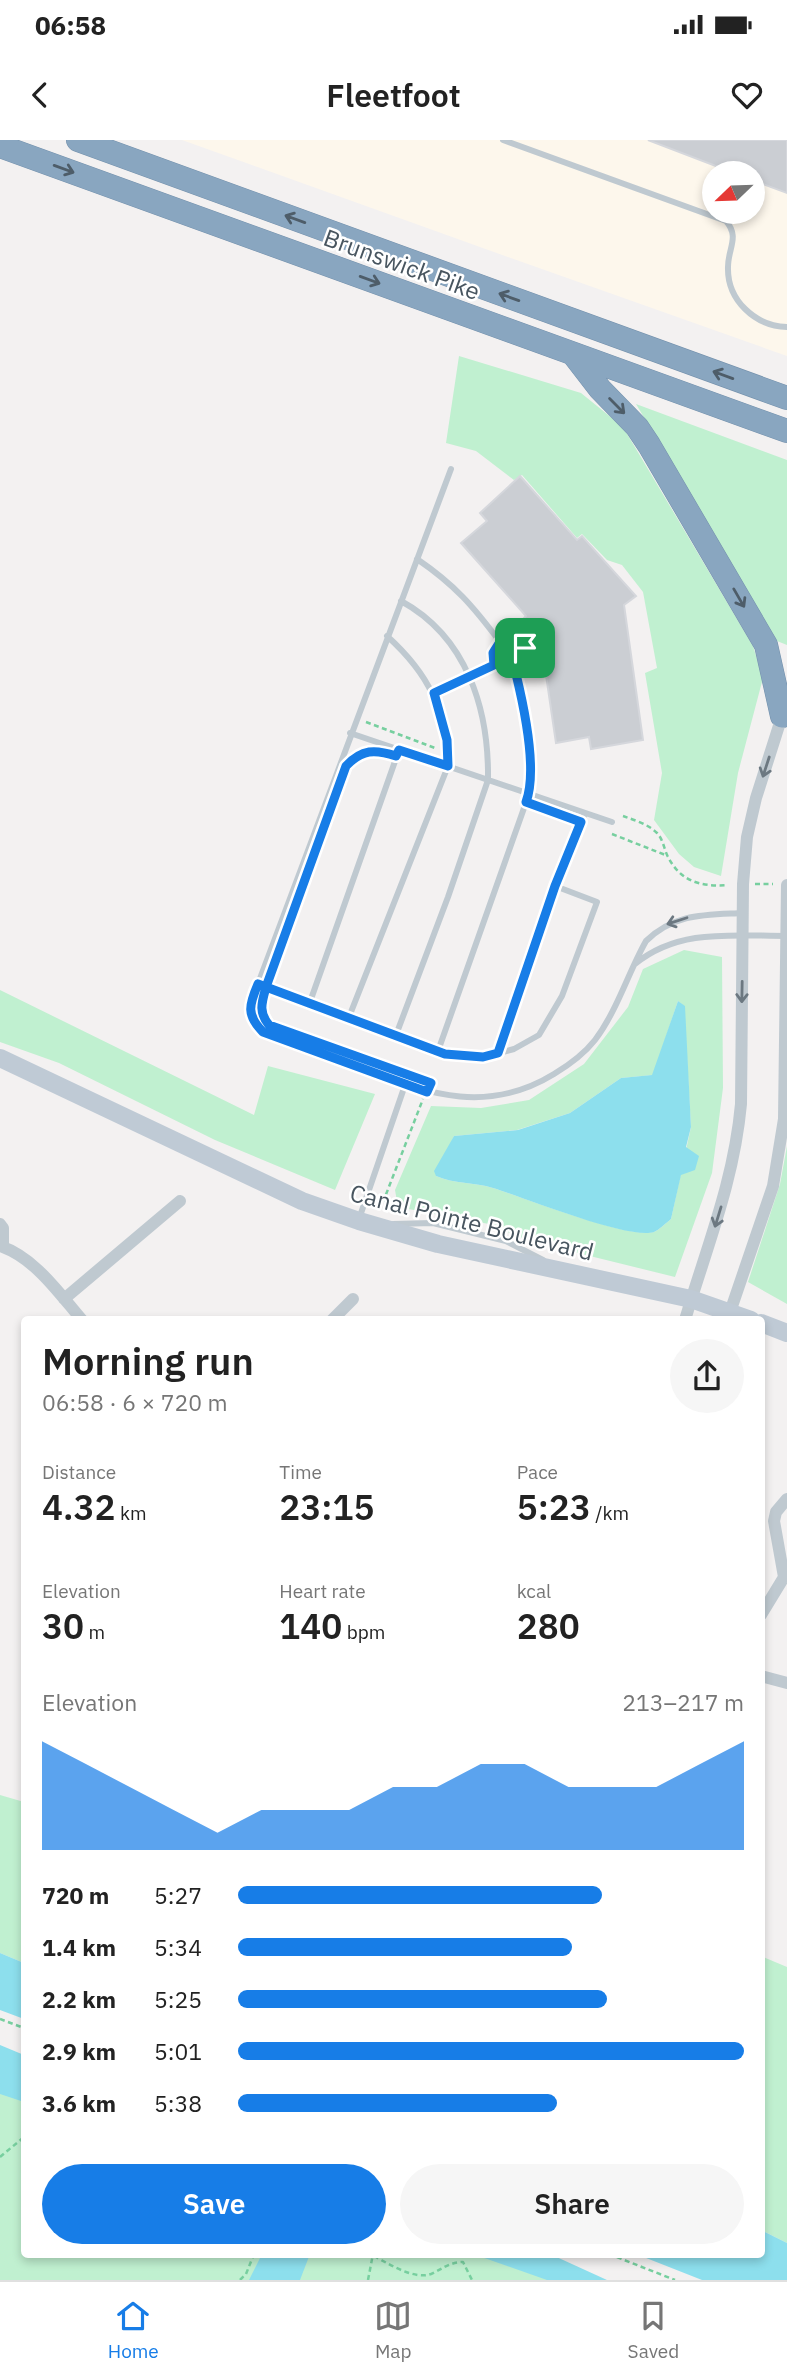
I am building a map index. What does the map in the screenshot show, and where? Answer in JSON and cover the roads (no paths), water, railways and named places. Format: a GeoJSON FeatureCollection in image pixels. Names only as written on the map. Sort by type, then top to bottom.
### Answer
{"type":"FeatureCollection","features":[{"type":"Feature","properties":{"kind":"highway","name":"Brunswick Pike"},"geometry":{"type":"LineString","coordinates":[[78,140],[787,398]]}},
{"type":"Feature","properties":{"kind":"highway","name":"Brunswick Pike"},"geometry":{"type":"LineString","coordinates":[[0,146],[787,431]]}},
{"type":"Feature","properties":{"kind":"highway"},"geometry":{"type":"LineString","coordinates":[[573,354],[649,445],[766,645],[784,709]]}},
{"type":"Feature","properties":{"kind":"highway"},"geometry":{"type":"LineString","coordinates":[[766,645],[787,656]]}},
{"type":"Feature","properties":{"kind":"street"},"geometry":{"type":"LineString","coordinates":[[686,1316],[730,1175],[737,1140],[741,1104],[743,884],[747,837],[756,798],[784,709]]}},
{"type":"Feature","properties":{"kind":"street"},"geometry":{"type":"LineString","coordinates":[[729,1316],[773,1186],[780,1153],[784,1119],[787,936],[782,885]]}},
{"type":"Feature","properties":{"kind":"street","name":"Canal Pointe Boulevard"},"geometry":{"type":"LineString","coordinates":[[0,1058],[302,1201],[364,1223],[450,1247],[691,1299],[729,1316]]}},
{"type":"Feature","properties":{"kind":"street"},"geometry":{"type":"LineString","coordinates":[[64,1299],[180,1200]]}},
{"type":"Feature","properties":{"kind":"street"},"geometry":{"type":"LineString","coordinates":[[0,1224],[3,1228],[1,1247],[33,1264],[79,1316]]}},
{"type":"Feature","properties":{"kind":"street"},"geometry":{"type":"LineString","coordinates":[[336,1316],[353,1299]]}},
{"type":"Feature","properties":{"kind":"street"},"geometry":{"type":"LineString","coordinates":[[765,1325],[787,1333]]}},
{"type":"Feature","properties":{"kind":"street"},"geometry":{"type":"LineString","coordinates":[[765,1608],[785,1575],[774,1521],[776,1512],[787,1499]]}},
{"type":"Feature","properties":{"kind":"street"},"geometry":{"type":"LineString","coordinates":[[765,1677],[787,1683]]}},
{"type":"Feature","properties":{"kind":"lane"},"geometry":{"type":"LineString","coordinates":[[503,140],[726,221],[733,229],[734,238],[727,269],[735,296],[754,317],[766,324],[787,327]]}},
{"type":"Feature","properties":{"kind":"lane"},"geometry":{"type":"LineString","coordinates":[[451,469],[258,984],[250,1011],[253,1022],[263,1032],[427,1092],[471,1098],[511,1094],[546,1079],[593,1043],[611,1014],[646,941],[667,924],[681,918],[743,913]]}},
{"type":"Feature","properties":{"kind":"lane"},"geometry":{"type":"LineString","coordinates":[[417,559],[447,579],[500,642]]}},
{"type":"Feature","properties":{"kind":"lane"},"geometry":{"type":"LineString","coordinates":[[396,1035],[488,780],[488,743],[481,706],[470,676],[450,644],[420,611],[401,601]]}},
{"type":"Feature","properties":{"kind":"lane"},"geometry":{"type":"LineString","coordinates":[[349,1017],[448,766],[447,740],[434,693],[406,653],[387,636]]}},
{"type":"Feature","properties":{"kind":"lane"},"geometry":{"type":"LineString","coordinates":[[500,642],[520,642],[528,654],[523,670],[516,674],[507,675],[494,665],[493,653],[500,642]]}},
{"type":"Feature","properties":{"kind":"lane"},"geometry":{"type":"LineString","coordinates":[[434,693],[494,665]]}},
{"type":"Feature","properties":{"kind":"lane"},"geometry":{"type":"LineString","coordinates":[[438,1051],[529,794],[529,748],[516,674]]}},
{"type":"Feature","properties":{"kind":"lane"},"geometry":{"type":"LineString","coordinates":[[350,733],[398,753],[448,766],[612,822]]}},
{"type":"Feature","properties":{"kind":"lane"},"geometry":{"type":"LineString","coordinates":[[310,1002],[398,753]]}},
{"type":"Feature","properties":{"kind":"lane"},"geometry":{"type":"LineString","coordinates":[[498,1053],[555,886],[585,813]]}},
{"type":"Feature","properties":{"kind":"lane"},"geometry":{"type":"LineString","coordinates":[[258,984],[438,1051],[483,1057],[514,1049],[539,1035],[562,996],[597,902],[555,886]]}},
{"type":"Feature","properties":{"kind":"lane"},"geometry":{"type":"LineString","coordinates":[[632,966],[649,952],[677,940],[697,937],[787,936]]}},
{"type":"Feature","properties":{"kind":"lane"},"geometry":{"type":"LineString","coordinates":[[405,1085],[364,1223],[433,1223],[506,1241],[569,1274]]}},
{"type":"Feature","properties":{"kind":"water"},"geometry":{"type":"Polygon","coordinates":[[[678,1001],[685,1006],[691,1127],[686,1147],[699,1156],[695,1170],[681,1175],[671,1219],[658,1230],[641,1233],[622,1230],[493,1188],[436,1176],[434,1171],[454,1136],[518,1130],[570,1113],[621,1078],[652,1075],[678,1001]]]}},
{"type":"Feature","properties":{"kind":"water"},"geometry":{"type":"Polygon","coordinates":[[[0,1953],[21,1962],[21,2018],[0,2010],[0,1953]]]}},
{"type":"Feature","properties":{"kind":"water"},"geometry":{"type":"Polygon","coordinates":[[[0,2045],[21,2054],[21,2101],[0,2094],[0,2045]]]}},
{"type":"Feature","properties":{"kind":"water"},"geometry":{"type":"Polygon","coordinates":[[[765,2232],[787,2243],[787,2280],[702,2280],[646,2258],[765,2258],[765,2232]]]}},
{"type":"Feature","properties":{"kind":"water"},"geometry":{"type":"Polygon","coordinates":[[[260,2258],[308,2258],[300,2280],[249,2280],[260,2258]]]}},
{"type":"Feature","properties":{"kind":"water"},"geometry":{"type":"Polygon","coordinates":[[[484,2258],[559,2258],[607,2280],[547,2280],[484,2258]]]}}]}
